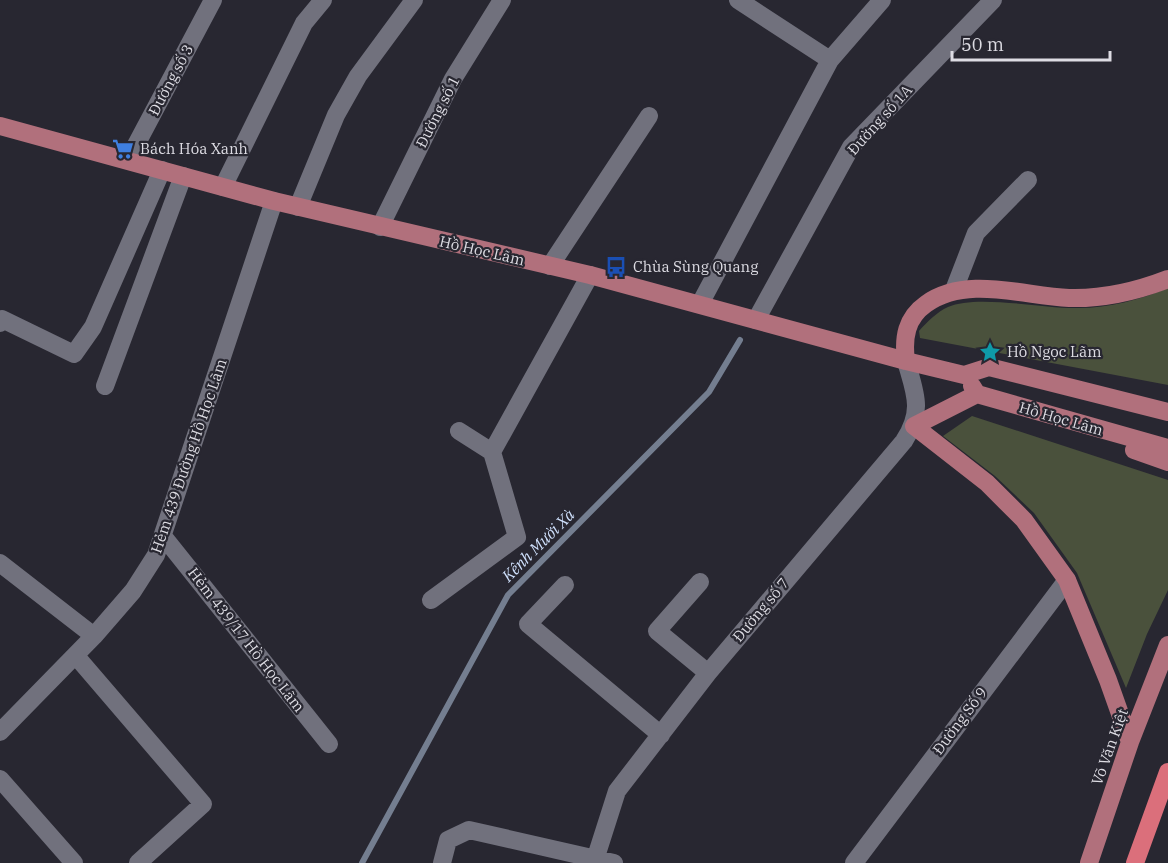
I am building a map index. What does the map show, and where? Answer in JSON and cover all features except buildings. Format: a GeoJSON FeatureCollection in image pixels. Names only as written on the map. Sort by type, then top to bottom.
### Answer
{"type":"FeatureCollection","features":[{"type":"Feature","properties":{"kind":"highway"},"geometry":{"type":"LineString","coordinates":[[1135,863],[1168,772]]}},
{"type":"Feature","properties":{"kind":"main road","name":"Hồ Học Lãm"},"geometry":{"type":"LineString","coordinates":[[0,126],[274,201],[590,275],[906,361],[964,375],[989,366],[1166,411]]}},
{"type":"Feature","properties":{"kind":"main road"},"geometry":{"type":"LineString","coordinates":[[906,361],[903,343],[908,324],[920,309],[936,297],[954,290],[994,289],[1070,298],[1101,297],[1142,289],[1168,279]]}},
{"type":"Feature","properties":{"kind":"main road"},"geometry":{"type":"LineString","coordinates":[[964,375],[977,394],[914,426],[987,483],[1024,520],[1067,580],[1108,680],[1130,742]]}},
{"type":"Feature","properties":{"kind":"main road","name":"Hồ Học Lãm"},"geometry":{"type":"LineString","coordinates":[[977,394],[1168,448]]}},
{"type":"Feature","properties":{"kind":"main road"},"geometry":{"type":"LineString","coordinates":[[1114,434],[1132,449],[1168,462]]}},
{"type":"Feature","properties":{"kind":"main road","name":"Võ Văn Kiệt"},"geometry":{"type":"LineString","coordinates":[[1089,863],[1130,742],[1168,645]]}},
{"type":"Feature","properties":{"kind":"street","name":"Đường số 3"},"geometry":{"type":"LineString","coordinates":[[128,160],[213,0]]}},
{"type":"Feature","properties":{"kind":"street"},"geometry":{"type":"LineString","coordinates":[[223,187],[304,22],[323,0]]}},
{"type":"Feature","properties":{"kind":"street"},"geometry":{"type":"LineString","coordinates":[[298,207],[336,115],[358,76],[414,0]]}},
{"type":"Feature","properties":{"kind":"street","name":"Đường số 1"},"geometry":{"type":"LineString","coordinates":[[380,227],[453,79],[502,0]]}},
{"type":"Feature","properties":{"kind":"street"},"geometry":{"type":"LineString","coordinates":[[738,0],[830,60]]}},
{"type":"Feature","properties":{"kind":"street"},"geometry":{"type":"LineString","coordinates":[[700,304],[830,60],[882,0]]}},
{"type":"Feature","properties":{"kind":"street","name":"Đường số 1A"},"geometry":{"type":"LineString","coordinates":[[756,320],[851,147],[993,0]]}},
{"type":"Feature","properties":{"kind":"street"},"geometry":{"type":"LineString","coordinates":[[550,266],[649,116]]}},
{"type":"Feature","properties":{"kind":"street"},"geometry":{"type":"LineString","coordinates":[[0,323],[2,319],[74,354],[93,327],[162,170]]}},
{"type":"Feature","properties":{"kind":"street"},"geometry":{"type":"LineString","coordinates":[[105,386],[183,176]]}},
{"type":"Feature","properties":{"kind":"street"},"geometry":{"type":"LineString","coordinates":[[954,290],[976,233],[1028,180]]}},
{"type":"Feature","properties":{"kind":"street","name":"Hẻm 439 Đường Hồ Học Lãm"},"geometry":{"type":"LineString","coordinates":[[0,732],[94,636],[133,591],[156,555],[274,201]]}},
{"type":"Feature","properties":{"kind":"street"},"geometry":{"type":"LineString","coordinates":[[492,453],[590,275]]}},
{"type":"Feature","properties":{"kind":"street"},"geometry":{"type":"LineString","coordinates":[[906,361],[915,391],[917,408],[914,426]]}},
{"type":"Feature","properties":{"kind":"street","name":"Đường số 7"},"geometry":{"type":"LineString","coordinates":[[594,861],[616,791],[708,673],[904,441],[914,426]]}},
{"type":"Feature","properties":{"kind":"street"},"geometry":{"type":"LineString","coordinates":[[431,600],[517,537],[492,453],[459,431]]}},
{"type":"Feature","properties":{"kind":"street","name":"Hẻm 439/17 Hồ Học Lãm"},"geometry":{"type":"LineString","coordinates":[[164,536],[329,744]]}},
{"type":"Feature","properties":{"kind":"street"},"geometry":{"type":"LineString","coordinates":[[0,563],[94,636]]}},
{"type":"Feature","properties":{"kind":"street","name":"Đường Số 9"},"geometry":{"type":"LineString","coordinates":[[854,863],[1067,580]]}},
{"type":"Feature","properties":{"kind":"street"},"geometry":{"type":"LineString","coordinates":[[700,582],[657,631],[708,673]]}},
{"type":"Feature","properties":{"kind":"street"},"geometry":{"type":"LineString","coordinates":[[565,585],[528,624],[661,735]]}},
{"type":"Feature","properties":{"kind":"street"},"geometry":{"type":"LineString","coordinates":[[76,656],[203,804],[138,863]]}},
{"type":"Feature","properties":{"kind":"street"},"geometry":{"type":"LineString","coordinates":[[0,779],[74,863]]}},
{"type":"Feature","properties":{"kind":"street"},"geometry":{"type":"LineString","coordinates":[[442,863],[448,840],[469,830],[594,861],[614,863]]}},
{"type":"Feature","properties":{"kind":"green space"},"geometry":{"type":"Polygon","coordinates":[[[1168,288],[1168,385],[920,338],[919,331],[932,318],[948,307],[961,303],[993,302],[1090,308],[1124,302],[1168,288]]]}},
{"type":"Feature","properties":{"kind":"green space"},"geometry":{"type":"Polygon","coordinates":[[[972,416],[1168,480],[1168,590],[1147,634],[1126,688],[1077,573],[1034,513],[995,476],[943,436],[972,416]]]}},
{"type":"Feature","properties":{"kind":"waterway","name":"Kênh Mười Xà"},"geometry":{"type":"LineString","coordinates":[[362,863],[508,595],[709,392],[740,340]]}},
{"type":"Feature","properties":{"kind":"place","name":"Bách Hóa Xanh"},"geometry":{"type":"Point","coordinates":[123,149]}},
{"type":"Feature","properties":{"kind":"place","name":"Chùa Sùng Quang"},"geometry":{"type":"Point","coordinates":[616,267]}},
{"type":"Feature","properties":{"kind":"place","name":"Hồ Ngọc Lãm"},"geometry":{"type":"Point","coordinates":[990,352]}}]}
